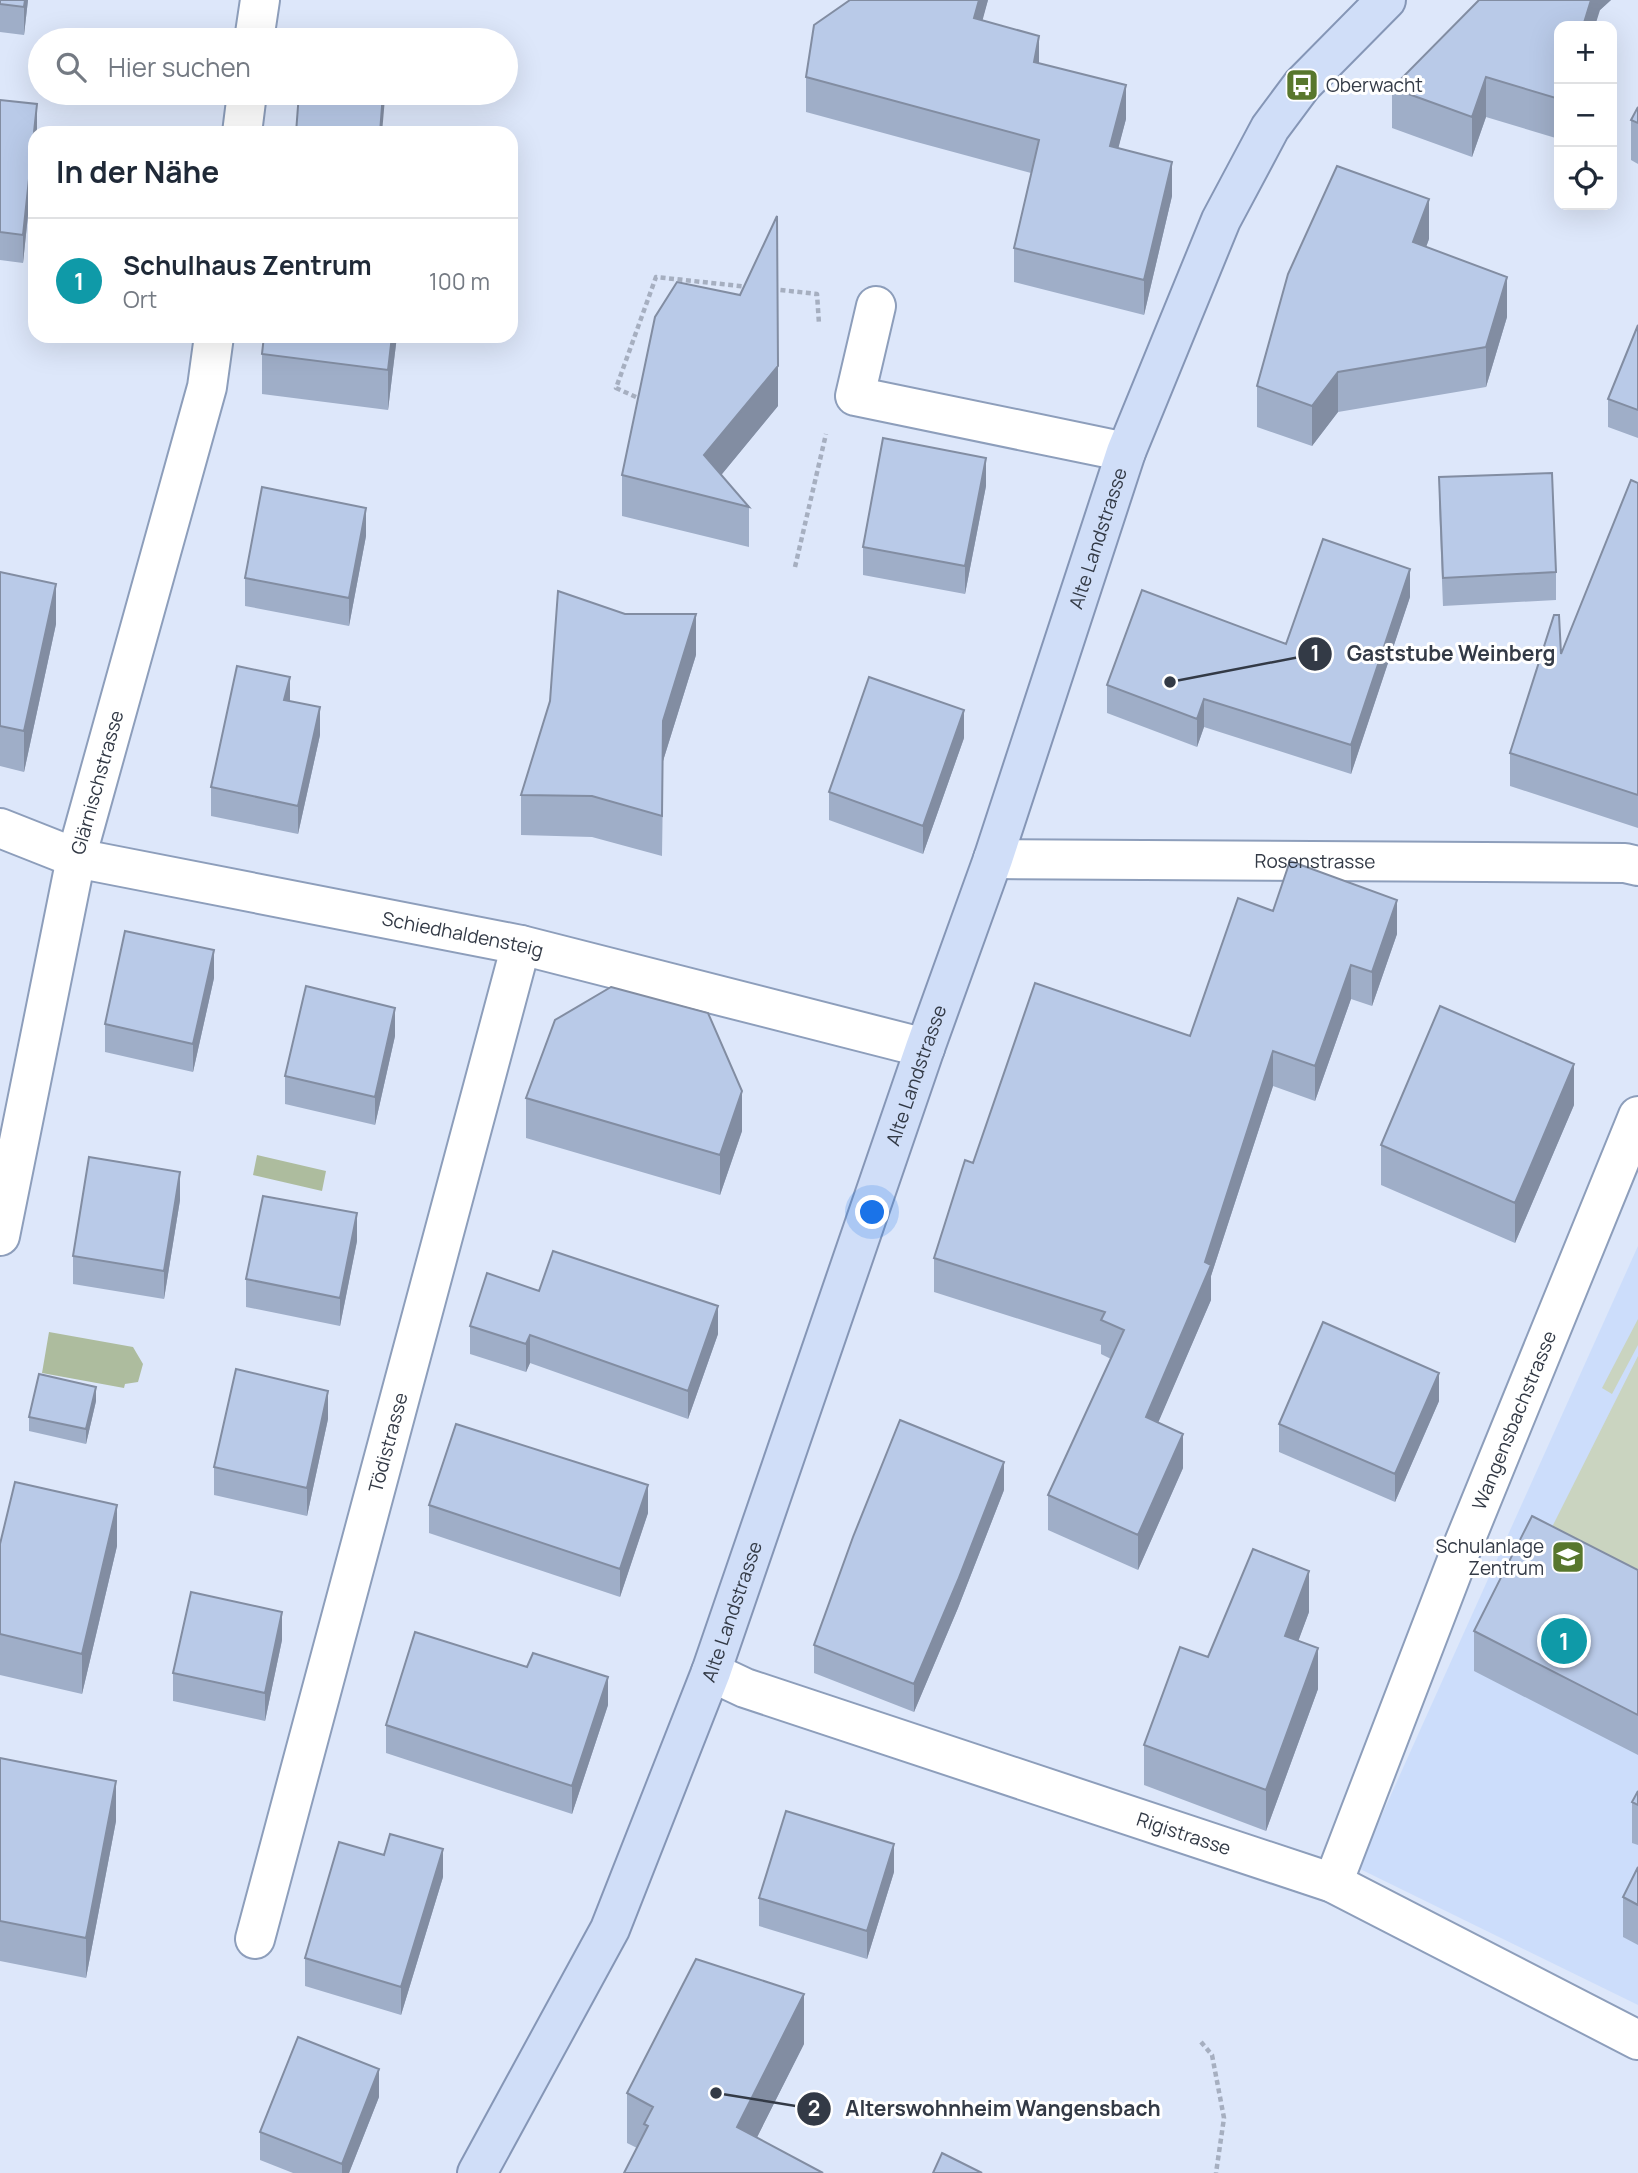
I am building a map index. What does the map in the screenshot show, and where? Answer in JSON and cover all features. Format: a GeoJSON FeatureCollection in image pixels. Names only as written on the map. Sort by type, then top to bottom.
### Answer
{"type":"FeatureCollection","features":[{"type":"Feature","properties":{"kind":"main road","name":"Alte Landstrasse"},"geometry":{"type":"LineString","coordinates":[[477,2173],[610,1929],[712,1672],[925,1048],[993,859],[1126,452],[1221,220],[1258,146],[1302,85],[1386,0]]}},
{"type":"Feature","properties":{"kind":"street"},"geometry":{"type":"LineString","coordinates":[[256,28],[260,0]]}},
{"type":"Feature","properties":{"kind":"street"},"geometry":{"type":"LineString","coordinates":[[243,126],[246,105]]}},
{"type":"Feature","properties":{"kind":"street"},"geometry":{"type":"LineString","coordinates":[[876,306],[858,380],[1126,452]]}},
{"type":"Feature","properties":{"kind":"street","name":"Glärnischstrasse"},"geometry":{"type":"LineString","coordinates":[[0,1236],[76,858],[208,387],[213,343]]}},
{"type":"Feature","properties":{"kind":"street","name":"Schiedhaldensteig"},"geometry":{"type":"LineString","coordinates":[[0,828],[76,858],[521,945],[925,1048]]}},
{"type":"Feature","properties":{"kind":"street","name":"Rosenstrasse"},"geometry":{"type":"LineString","coordinates":[[993,859],[1611,862],[1638,866]]}},
{"type":"Feature","properties":{"kind":"street","name":"Tödistrasse"},"geometry":{"type":"LineString","coordinates":[[255,1940],[521,945]]}},
{"type":"Feature","properties":{"kind":"street","name":"Wangensbachstrasse"},"geometry":{"type":"LineString","coordinates":[[1333,1883],[1457,1560],[1638,1116]]}},
{"type":"Feature","properties":{"kind":"street","name":"Rigistrasse"},"geometry":{"type":"LineString","coordinates":[[712,1672],[745,1688],[1333,1883],[1638,2040]]}},
{"type":"Feature","properties":{"kind":"path"},"geometry":{"type":"LineString","coordinates":[[636,397],[616,388],[656,277],[750,287]]}},
{"type":"Feature","properties":{"kind":"path"},"geometry":{"type":"LineString","coordinates":[[764,288],[817,294],[821,351],[858,380],[831,416],[794,566]]}},
{"type":"Feature","properties":{"kind":"path"},"geometry":{"type":"LineString","coordinates":[[1201,2042],[1212,2055],[1224,2118],[1216,2173]]}},
{"type":"Feature","properties":{"kind":"shaded area"},"geometry":{"type":"Polygon","coordinates":[[[257,1155],[326,1171],[322,1191],[253,1175],[257,1155]]]}},
{"type":"Feature","properties":{"kind":"shaded area","name":"Schulanlage Zentrum"},"geometry":{"type":"Polygon","coordinates":[[[1638,1246],[1638,2005],[1358,1868],[1638,1246]]]}},
{"type":"Feature","properties":{"kind":"shaded area"},"geometry":{"type":"Polygon","coordinates":[[[1638,1319],[1638,1345],[1612,1394],[1602,1388],[1638,1319]]]}},
{"type":"Feature","properties":{"kind":"shaded area"},"geometry":{"type":"Polygon","coordinates":[[[49,1332],[133,1347],[143,1364],[138,1382],[125,1384],[124,1388],[42,1373],[49,1332]]]}},
{"type":"Feature","properties":{"kind":"shaded area"},"geometry":{"type":"Polygon","coordinates":[[[1638,1356],[1638,1588],[1545,1541],[1638,1356]]]}},
{"type":"Feature","properties":{"kind":"building"},"geometry":{"type":"Polygon","coordinates":[[[0,0],[25,0],[24,7],[0,4],[0,0]]]}},
{"type":"Feature","properties":{"kind":"building"},"geometry":{"type":"Polygon","coordinates":[[[850,0],[979,0],[974,18],[1039,36],[1034,62],[1126,85],[1110,146],[1172,162],[1144,280],[1014,248],[1039,140],[806,77],[814,25],[850,0]]]}},
{"type":"Feature","properties":{"kind":"building"},"geometry":{"type":"Polygon","coordinates":[[[1479,0],[1591,0],[1585,21],[1554,21],[1554,97],[1486,77],[1472,117],[1392,88],[1479,0]]]}},
{"type":"Feature","properties":{"kind":"building"},"geometry":{"type":"Polygon","coordinates":[[[0,100],[37,105],[35,126],[28,126],[28,188],[23,235],[0,232],[0,100]]]}},
{"type":"Feature","properties":{"kind":"building"},"geometry":{"type":"Polygon","coordinates":[[[298,105],[382,105],[381,126],[297,126],[298,105]]]}},
{"type":"Feature","properties":{"kind":"building"},"geometry":{"type":"Polygon","coordinates":[[[1638,107],[1638,123],[1631,120],[1638,107]]]}},
{"type":"Feature","properties":{"kind":"building"},"geometry":{"type":"Polygon","coordinates":[[[1337,166],[1429,199],[1413,242],[1507,277],[1486,347],[1338,372],[1312,406],[1257,386],[1288,274],[1337,166]]]}},
{"type":"Feature","properties":{"kind":"building"},"geometry":{"type":"Polygon","coordinates":[[[777,216],[778,366],[704,455],[749,507],[622,475],[655,317],[677,282],[740,295],[777,216]]]}},
{"type":"Feature","properties":{"kind":"building"},"geometry":{"type":"Polygon","coordinates":[[[1638,325],[1638,410],[1608,399],[1638,325]]]}},
{"type":"Feature","properties":{"kind":"building"},"geometry":{"type":"Polygon","coordinates":[[[263,343],[391,343],[388,370],[262,354],[263,343]]]}},
{"type":"Feature","properties":{"kind":"building"},"geometry":{"type":"Polygon","coordinates":[[[883,438],[986,458],[965,566],[863,547],[883,438]]]}},
{"type":"Feature","properties":{"kind":"building"},"geometry":{"type":"Polygon","coordinates":[[[1552,473],[1556,572],[1443,578],[1439,477],[1552,473]]]}},
{"type":"Feature","properties":{"kind":"building"},"geometry":{"type":"Polygon","coordinates":[[[1631,480],[1638,483],[1638,795],[1510,753],[1554,615],[1559,615],[1561,654],[1631,480]]]}},
{"type":"Feature","properties":{"kind":"building"},"geometry":{"type":"Polygon","coordinates":[[[262,487],[366,508],[349,598],[245,578],[262,487]]]}},
{"type":"Feature","properties":{"kind":"building"},"geometry":{"type":"Polygon","coordinates":[[[1323,539],[1410,569],[1351,745],[1204,699],[1197,719],[1107,685],[1142,590],[1286,644],[1323,539]]]}},
{"type":"Feature","properties":{"kind":"building"},"geometry":{"type":"Polygon","coordinates":[[[0,572],[56,584],[24,731],[0,726],[0,572]]]}},
{"type":"Feature","properties":{"kind":"building"},"geometry":{"type":"Polygon","coordinates":[[[558,591],[625,614],[696,614],[663,721],[662,816],[592,796],[521,795],[550,701],[558,591]]]}},
{"type":"Feature","properties":{"kind":"building"},"geometry":{"type":"Polygon","coordinates":[[[237,666],[290,677],[284,700],[320,707],[298,806],[211,787],[237,666]]]}},
{"type":"Feature","properties":{"kind":"building"},"geometry":{"type":"Polygon","coordinates":[[[869,677],[964,710],[923,826],[829,792],[869,677]]]}},
{"type":"Feature","properties":{"kind":"building"},"geometry":{"type":"Polygon","coordinates":[[[1290,861],[1397,900],[1372,972],[1351,965],[1315,1066],[1273,1051],[1205,1262],[1211,1265],[1146,1417],[1183,1434],[1138,1535],[1048,1495],[1124,1330],[1101,1320],[1105,1312],[934,1258],[965,1160],[973,1163],[1035,983],[1190,1036],[1238,898],[1273,911],[1290,861]]]}},
{"type":"Feature","properties":{"kind":"building"},"geometry":{"type":"Polygon","coordinates":[[[125,931],[214,950],[193,1044],[105,1024],[125,931]]]}},
{"type":"Feature","properties":{"kind":"building"},"geometry":{"type":"Polygon","coordinates":[[[306,986],[395,1008],[375,1097],[285,1076],[306,986]]]}},
{"type":"Feature","properties":{"kind":"building"},"geometry":{"type":"Polygon","coordinates":[[[611,987],[708,1013],[742,1091],[720,1155],[526,1098],[555,1020],[611,987]]]}},
{"type":"Feature","properties":{"kind":"building"},"geometry":{"type":"Polygon","coordinates":[[[1440,1006],[1574,1064],[1515,1203],[1381,1145],[1440,1006]]]}},
{"type":"Feature","properties":{"kind":"building"},"geometry":{"type":"Polygon","coordinates":[[[89,1157],[180,1172],[164,1271],[73,1256],[89,1157]]]}},
{"type":"Feature","properties":{"kind":"building"},"geometry":{"type":"Polygon","coordinates":[[[263,1196],[357,1213],[340,1298],[246,1279],[263,1196]]]}},
{"type":"Feature","properties":{"kind":"building"},"geometry":{"type":"Polygon","coordinates":[[[553,1251],[718,1306],[688,1391],[530,1335],[526,1344],[470,1326],[487,1273],[539,1291],[553,1251]]]}},
{"type":"Feature","properties":{"kind":"building"},"geometry":{"type":"Polygon","coordinates":[[[1323,1322],[1439,1373],[1395,1474],[1279,1424],[1323,1322]]]}},
{"type":"Feature","properties":{"kind":"building"},"geometry":{"type":"Polygon","coordinates":[[[236,1369],[328,1391],[307,1488],[214,1467],[236,1369]]]}},
{"type":"Feature","properties":{"kind":"building"},"geometry":{"type":"Polygon","coordinates":[[[39,1374],[96,1387],[86,1429],[29,1417],[39,1374]]]}},
{"type":"Feature","properties":{"kind":"building"},"geometry":{"type":"Polygon","coordinates":[[[900,1420],[1004,1462],[914,1684],[814,1645],[853,1537],[900,1420]]]}},
{"type":"Feature","properties":{"kind":"building"},"geometry":{"type":"Polygon","coordinates":[[[456,1424],[648,1485],[620,1569],[429,1505],[456,1424]]]}},
{"type":"Feature","properties":{"kind":"building"},"geometry":{"type":"Polygon","coordinates":[[[15,1482],[117,1505],[82,1654],[0,1634],[0,1544],[15,1482]]]}},
{"type":"Feature","properties":{"kind":"building"},"geometry":{"type":"Polygon","coordinates":[[[1532,1516],[1638,1570],[1638,1715],[1474,1631],[1532,1516]]]}},
{"type":"Feature","properties":{"kind":"building"},"geometry":{"type":"Polygon","coordinates":[[[1253,1549],[1309,1571],[1285,1636],[1318,1648],[1266,1790],[1144,1745],[1180,1647],[1208,1657],[1253,1549]]]}},
{"type":"Feature","properties":{"kind":"building"},"geometry":{"type":"Polygon","coordinates":[[[191,1592],[282,1612],[265,1693],[173,1673],[191,1592]]]}},
{"type":"Feature","properties":{"kind":"building"},"geometry":{"type":"Polygon","coordinates":[[[415,1632],[527,1667],[533,1653],[608,1677],[572,1786],[386,1725],[415,1632]]]}},
{"type":"Feature","properties":{"kind":"building"},"geometry":{"type":"Polygon","coordinates":[[[0,1758],[116,1781],[86,1938],[0,1921],[0,1758]]]}},
{"type":"Feature","properties":{"kind":"building"},"geometry":{"type":"Polygon","coordinates":[[[1638,1791],[1638,1805],[1632,1802],[1638,1791]]]}},
{"type":"Feature","properties":{"kind":"building"},"geometry":{"type":"Polygon","coordinates":[[[786,1811],[894,1844],[867,1931],[759,1898],[786,1811]]]}},
{"type":"Feature","properties":{"kind":"building"},"geometry":{"type":"Polygon","coordinates":[[[390,1834],[443,1849],[401,1987],[305,1958],[339,1842],[384,1855],[390,1834]]]}},
{"type":"Feature","properties":{"kind":"building"},"geometry":{"type":"Polygon","coordinates":[[[1638,1867],[1638,1905],[1623,1897],[1638,1867]]]}},
{"type":"Feature","properties":{"kind":"building"},"geometry":{"type":"Polygon","coordinates":[[[696,1959],[804,1994],[737,2127],[823,2173],[624,2173],[648,2126],[644,2124],[653,2107],[627,2093],[696,1959]]]}},
{"type":"Feature","properties":{"kind":"building"},"geometry":{"type":"Polygon","coordinates":[[[298,2037],[379,2069],[342,2164],[260,2132],[298,2037]]]}},
{"type":"Feature","properties":{"kind":"building"},"geometry":{"type":"Polygon","coordinates":[[[942,2153],[982,2173],[933,2173],[942,2153]]]}},
{"type":"Feature","properties":{"kind":"place","name":"Oberwacht"},"geometry":{"type":"Point","coordinates":[1302,85]}},
{"type":"Feature","properties":{"kind":"place","name":"Gaststube Weinberg"},"geometry":{"type":"Point","coordinates":[1170,682]}},
{"type":"Feature","properties":{"kind":"place","name":"Schulanlage Zentrum"},"geometry":{"type":"Point","coordinates":[1568,1557]}},
{"type":"Feature","properties":{"kind":"place","name":"Schulhaus Zentrum"},"geometry":{"type":"Point","coordinates":[1564,1641]}},
{"type":"Feature","properties":{"kind":"place","name":"Alterswohnheim Wangensbach"},"geometry":{"type":"Point","coordinates":[716,2093]}}]}
